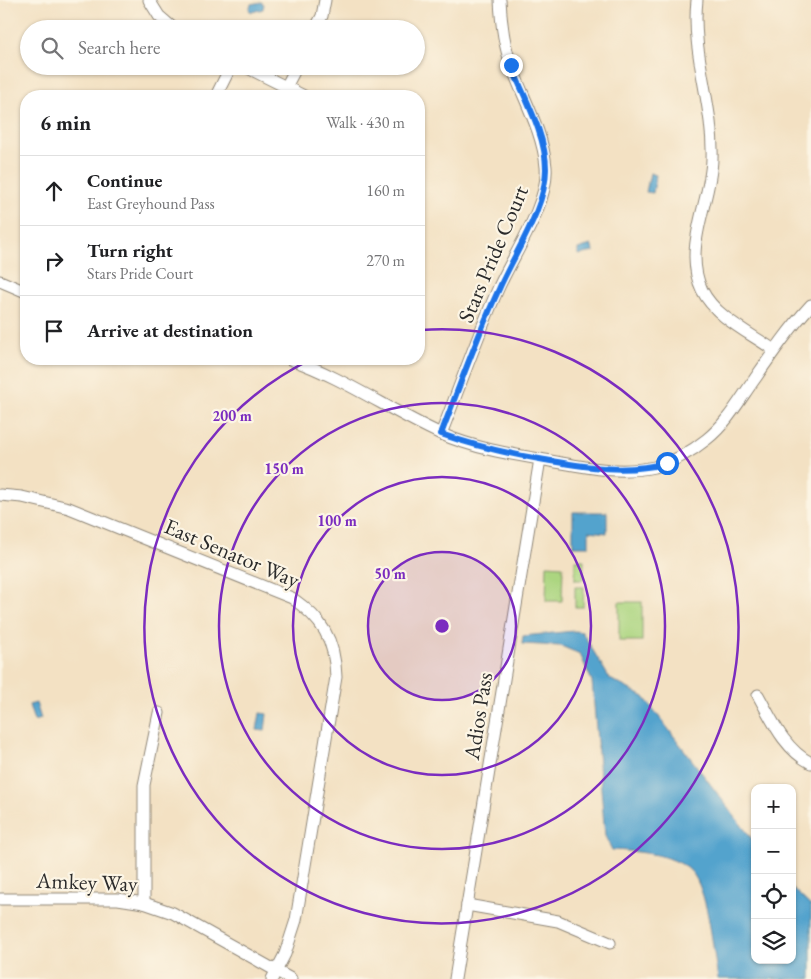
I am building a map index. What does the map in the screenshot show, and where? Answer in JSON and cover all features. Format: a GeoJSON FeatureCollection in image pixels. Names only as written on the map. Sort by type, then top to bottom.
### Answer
{"type":"FeatureCollection","features":[{"type":"Feature","properties":{"kind":"street"},"geometry":{"type":"LineString","coordinates":[[150,0],[159,16],[164,20]]}},
{"type":"Feature","properties":{"kind":"street"},"geometry":{"type":"LineString","coordinates":[[320,20],[325,0]]}},
{"type":"Feature","properties":{"kind":"street","name":"Stars Pride Court"},"geometry":{"type":"LineString","coordinates":[[441,434],[498,290],[539,204],[546,170],[540,138],[511,65],[505,40],[500,0]]}},
{"type":"Feature","properties":{"kind":"street"},"geometry":{"type":"LineString","coordinates":[[697,0],[695,26],[712,130],[712,162],[696,250],[697,275],[702,289],[715,309],[774,350]]}},
{"type":"Feature","properties":{"kind":"street"},"geometry":{"type":"LineString","coordinates":[[219,90],[226,75]]}},
{"type":"Feature","properties":{"kind":"street"},"geometry":{"type":"LineString","coordinates":[[262,75],[292,90]]}},
{"type":"Feature","properties":{"kind":"street"},"geometry":{"type":"LineString","coordinates":[[286,87],[292,75]]}},
{"type":"Feature","properties":{"kind":"street"},"geometry":{"type":"LineString","coordinates":[[0,281],[20,289]]}},
{"type":"Feature","properties":{"kind":"street"},"geometry":{"type":"LineString","coordinates":[[306,365],[441,434],[487,449],[613,470],[633,470],[667,463],[687,454],[727,420],[774,350],[811,305]]}},
{"type":"Feature","properties":{"kind":"street","name":"Adios Pass"},"geometry":{"type":"LineString","coordinates":[[455,979],[540,459]]}},
{"type":"Feature","properties":{"kind":"street","name":"East Senator Way"},"geometry":{"type":"LineString","coordinates":[[0,495],[30,499],[68,508],[292,598],[310,610],[326,632],[332,646],[336,677],[298,911],[292,936],[274,975]]}},
{"type":"Feature","properties":{"kind":"street"},"geometry":{"type":"LineString","coordinates":[[758,696],[787,743],[802,758],[811,762]]}},
{"type":"Feature","properties":{"kind":"street"},"geometry":{"type":"LineString","coordinates":[[144,903],[144,786],[159,713]]}},
{"type":"Feature","properties":{"kind":"street","name":"Amkey Way"},"geometry":{"type":"LineString","coordinates":[[0,899],[118,899],[144,903],[173,913],[274,975],[291,979]]}},
{"type":"Feature","properties":{"kind":"street"},"geometry":{"type":"LineString","coordinates":[[467,905],[558,922],[610,943]]}},
{"type":"Feature","properties":{"kind":"green space"},"geometry":{"type":"Polygon","coordinates":[[[575,560],[584,560],[583,580],[575,580],[575,560]]]}},
{"type":"Feature","properties":{"kind":"green space"},"geometry":{"type":"Polygon","coordinates":[[[547,565],[563,566],[562,601],[546,601],[547,565]]]}},
{"type":"Feature","properties":{"kind":"green space"},"geometry":{"type":"Polygon","coordinates":[[[575,587],[584,587],[583,607],[575,607],[575,587]]]}},
{"type":"Feature","properties":{"kind":"green space"},"geometry":{"type":"Polygon","coordinates":[[[619,602],[642,602],[642,641],[619,641],[619,602]]]}},
{"type":"Feature","properties":{"kind":"water"},"geometry":{"type":"Polygon","coordinates":[[[261,2],[264,4],[263,9],[252,12],[249,10],[251,4],[261,2]]]}},
{"type":"Feature","properties":{"kind":"water"},"geometry":{"type":"Polygon","coordinates":[[[650,173],[656,175],[653,193],[646,192],[650,173]]]}},
{"type":"Feature","properties":{"kind":"water"},"geometry":{"type":"Polygon","coordinates":[[[591,245],[594,252],[578,255],[578,249],[591,245]]]}},
{"type":"Feature","properties":{"kind":"water"},"geometry":{"type":"Polygon","coordinates":[[[573,512],[607,512],[607,533],[589,531],[589,546],[573,546],[573,512]]]}},
{"type":"Feature","properties":{"kind":"water"},"geometry":{"type":"Polygon","coordinates":[[[574,631],[582,632],[610,679],[644,697],[751,838],[751,964],[796,964],[796,892],[811,906],[811,979],[718,979],[707,911],[694,875],[679,862],[668,858],[633,851],[612,850],[605,836],[592,681],[580,654],[561,646],[522,644],[523,636],[574,631]]]}},
{"type":"Feature","properties":{"kind":"water"},"geometry":{"type":"Polygon","coordinates":[[[36,703],[41,719],[34,721],[29,705],[36,703]]]}},
{"type":"Feature","properties":{"kind":"water"},"geometry":{"type":"Polygon","coordinates":[[[260,713],[267,714],[265,731],[257,730],[260,713]]]}},
{"type":"Feature","properties":{"kind":"route"},"geometry":{"type":"LineString","coordinates":[[511,65],[540,138],[546,170],[544,186],[539,204],[498,290],[441,434],[487,449],[591,468],[633,470],[667,463]]}}]}
